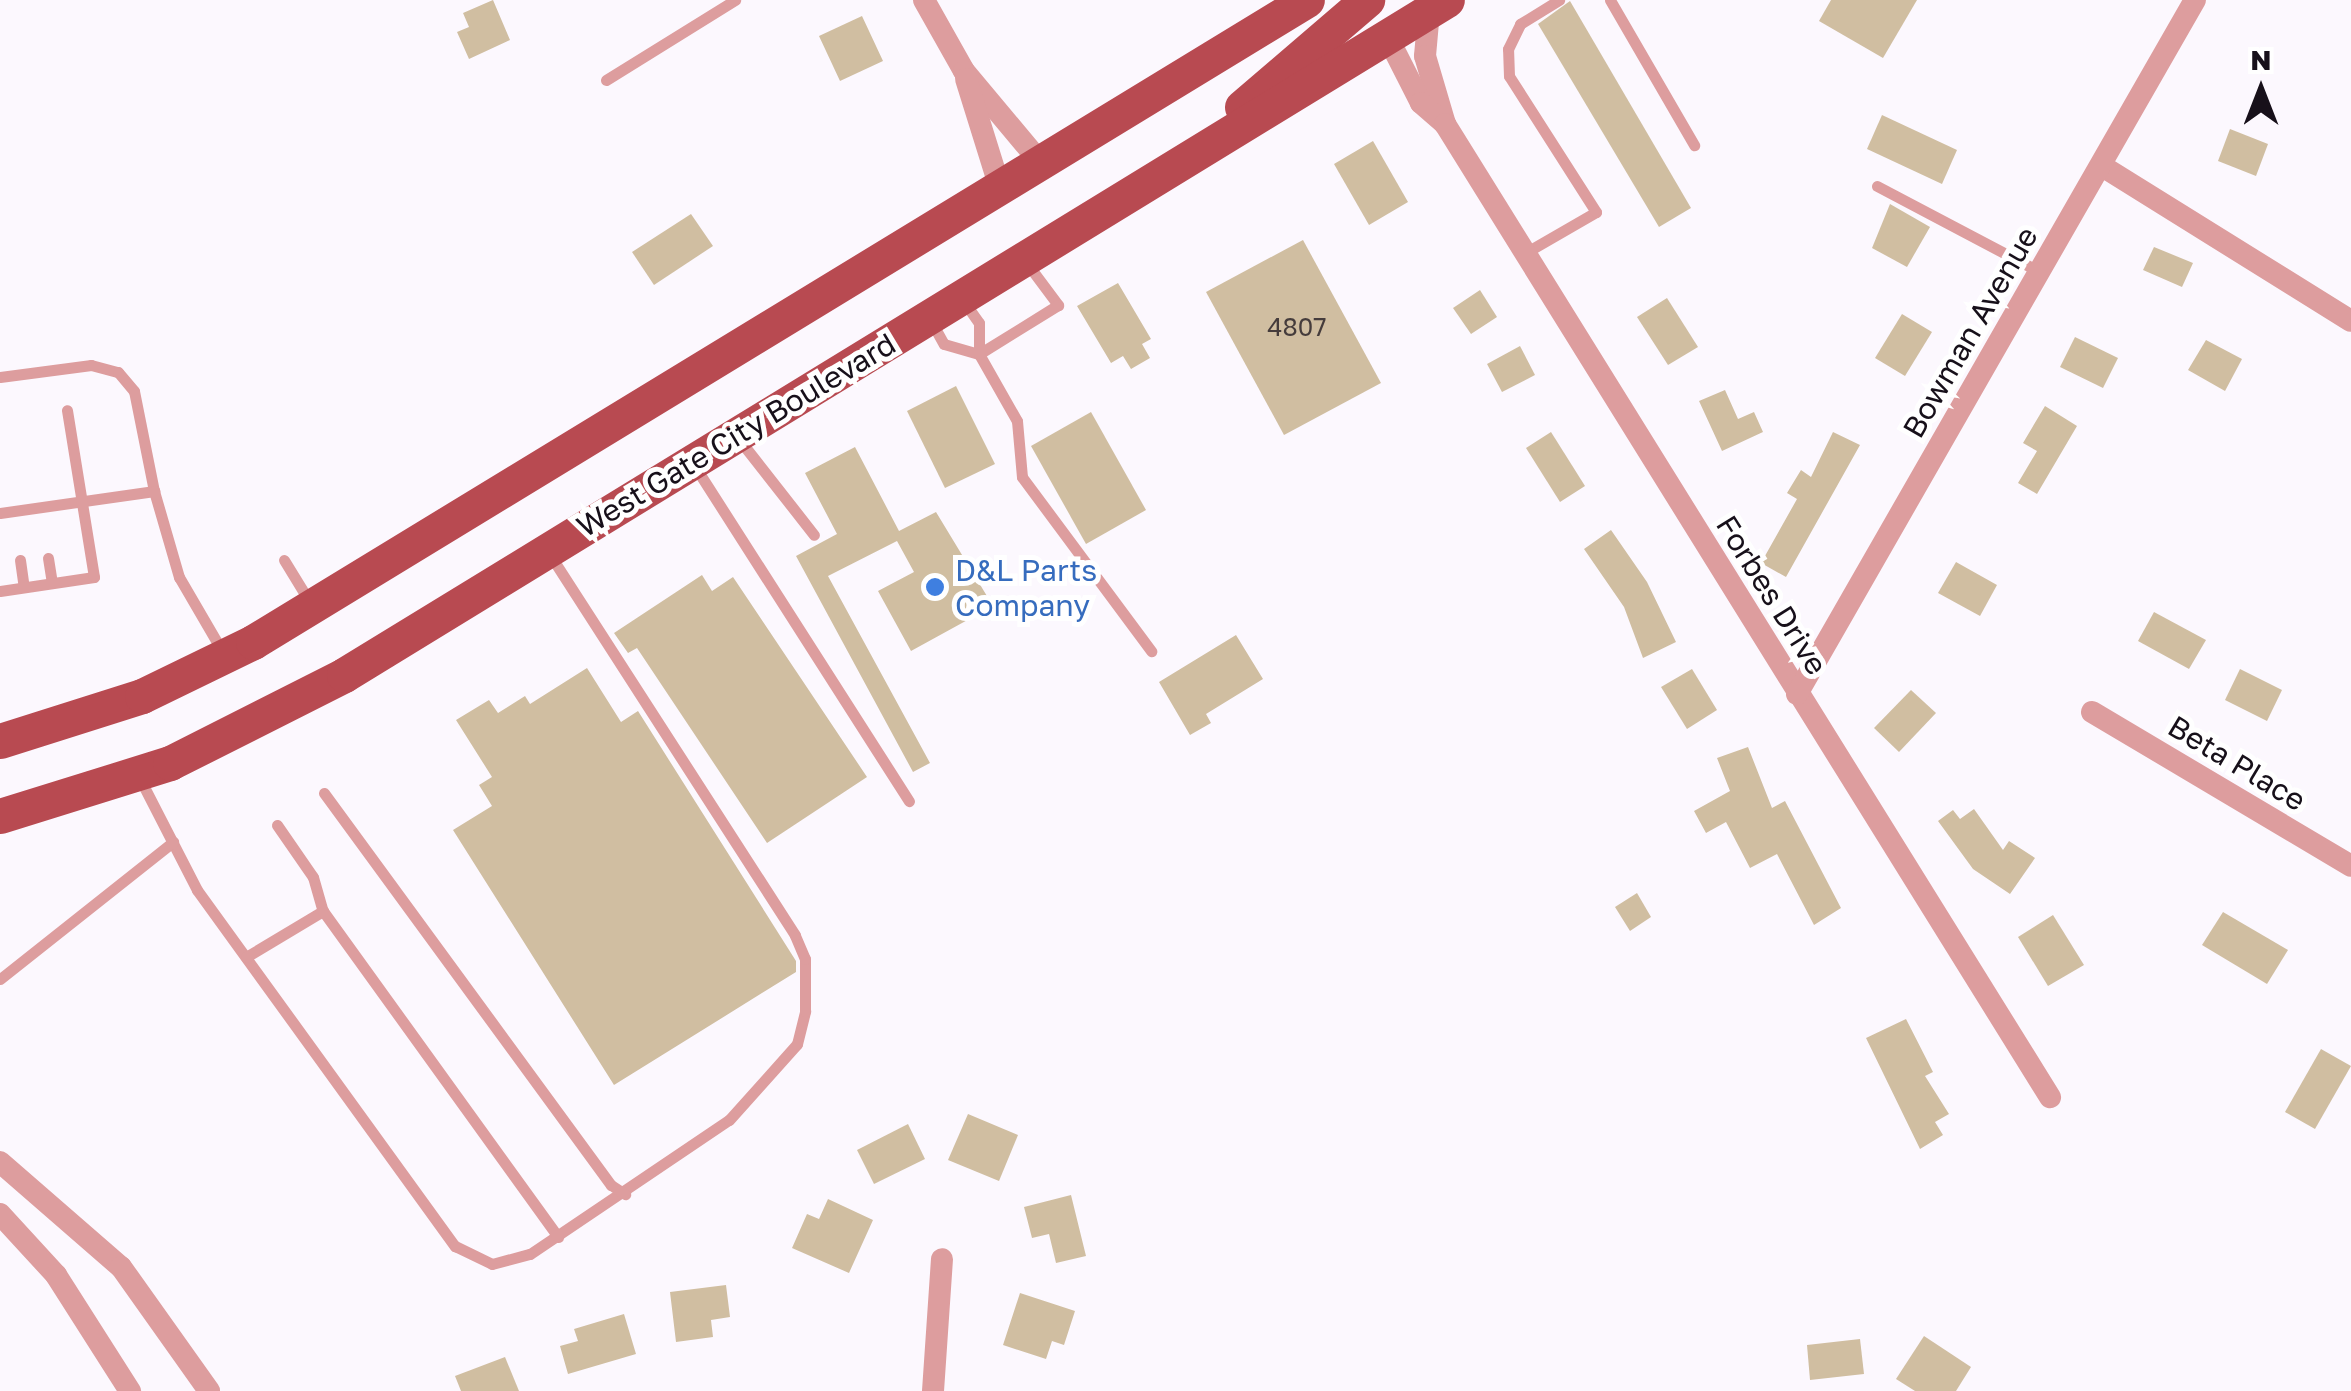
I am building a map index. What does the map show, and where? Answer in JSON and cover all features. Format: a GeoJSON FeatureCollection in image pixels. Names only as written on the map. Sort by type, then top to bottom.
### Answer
{"type":"FeatureCollection","features":[{"type":"Feature","properties":{"kind":"main road"},"geometry":{"type":"LineString","coordinates":[[0,742],[142,696],[314,608],[1307,0]]}},
{"type":"Feature","properties":{"kind":"main road"},"geometry":{"type":"LineString","coordinates":[[1182,162],[1367,0]]}},
{"type":"Feature","properties":{"kind":"main road"},"geometry":{"type":"LineString","coordinates":[[1387,36],[1425,4]]}},
{"type":"Feature","properties":{"kind":"main road","name":"West Gate City Boulevard"},"geometry":{"type":"LineString","coordinates":[[0,816],[138,774],[287,707],[1387,36]]}},
{"type":"Feature","properties":{"kind":"street"},"geometry":{"type":"LineString","coordinates":[[924,0],[964,70],[1041,163]]}},
{"type":"Feature","properties":{"kind":"street","name":"Bowman Avenue"},"geometry":{"type":"LineString","coordinates":[[1797,694],[2195,0]]}},
{"type":"Feature","properties":{"kind":"street","name":"Forbes Drive"},"geometry":{"type":"LineString","coordinates":[[1425,4],[1425,56],[1445,124],[2050,1098]]}},
{"type":"Feature","properties":{"kind":"street","name":"Forbes Drive"},"geometry":{"type":"LineString","coordinates":[[1387,36],[1421,103],[1445,124]]}},
{"type":"Feature","properties":{"kind":"street"},"geometry":{"type":"LineString","coordinates":[[964,70],[1000,188]]}},
{"type":"Feature","properties":{"kind":"street"},"geometry":{"type":"LineString","coordinates":[[2102,166],[2351,321]]}},
{"type":"Feature","properties":{"kind":"street","name":"Beta Place"},"geometry":{"type":"LineString","coordinates":[[2092,712],[2351,866]]}},
{"type":"Feature","properties":{"kind":"street"},"geometry":{"type":"LineString","coordinates":[[0,1162],[121,1267],[210,1391]]}},
{"type":"Feature","properties":{"kind":"street"},"geometry":{"type":"LineString","coordinates":[[0,1214],[56,1276],[130,1391]]}},
{"type":"Feature","properties":{"kind":"street"},"geometry":{"type":"LineString","coordinates":[[933,1391],[942,1259]]}},
{"type":"Feature","properties":{"kind":"lane"},"geometry":{"type":"LineString","coordinates":[[606,80],[735,0]]}},
{"type":"Feature","properties":{"kind":"lane"},"geometry":{"type":"LineString","coordinates":[[1525,253],[1596,212],[1509,76],[1508,49],[1520,24],[1559,0]]}},
{"type":"Feature","properties":{"kind":"lane"},"geometry":{"type":"LineString","coordinates":[[1610,0],[1694,145]]}},
{"type":"Feature","properties":{"kind":"lane"},"geometry":{"type":"LineString","coordinates":[[1877,186],[2038,272]]}},
{"type":"Feature","properties":{"kind":"lane"},"geometry":{"type":"LineString","coordinates":[[928,317],[944,344],[978,354],[1058,305],[1024,259]]}},
{"type":"Feature","properties":{"kind":"lane"},"geometry":{"type":"LineString","coordinates":[[961,297],[978,324],[978,354],[1016,420],[1022,477],[1150,651]]}},
{"type":"Feature","properties":{"kind":"lane"},"geometry":{"type":"LineString","coordinates":[[0,377],[91,364],[118,372],[134,391],[154,491],[178,577],[225,656]]}},
{"type":"Feature","properties":{"kind":"lane"},"geometry":{"type":"LineString","coordinates":[[0,591],[94,578],[68,410]]}},
{"type":"Feature","properties":{"kind":"lane"},"geometry":{"type":"LineString","coordinates":[[736,435],[814,535]]}},
{"type":"Feature","properties":{"kind":"lane"},"geometry":{"type":"LineString","coordinates":[[692,462],[909,801]]}},
{"type":"Feature","properties":{"kind":"lane"},"geometry":{"type":"LineString","coordinates":[[15,526],[6,512],[154,491]]}},
{"type":"Feature","properties":{"kind":"lane"},"geometry":{"type":"LineString","coordinates":[[41,508],[43,523]]}},
{"type":"Feature","properties":{"kind":"lane"},"geometry":{"type":"LineString","coordinates":[[138,774],[173,842],[246,957],[456,1246],[492,1264],[530,1254],[625,1194],[729,1120],[797,1044],[805,959],[547,550]]}},
{"type":"Feature","properties":{"kind":"lane"},"geometry":{"type":"LineString","coordinates":[[48,558],[52,584]]}},
{"type":"Feature","properties":{"kind":"lane"},"geometry":{"type":"LineString","coordinates":[[20,560],[24,587]]}},
{"type":"Feature","properties":{"kind":"lane"},"geometry":{"type":"LineString","coordinates":[[284,560],[314,608]]}},
{"type":"Feature","properties":{"kind":"lane"},"geometry":{"type":"LineString","coordinates":[[324,793],[611,1185],[625,1194]]}},
{"type":"Feature","properties":{"kind":"lane"},"geometry":{"type":"LineString","coordinates":[[277,825],[313,877],[323,911],[558,1236]]}},
{"type":"Feature","properties":{"kind":"lane"},"geometry":{"type":"LineString","coordinates":[[0,979],[173,842]]}},
{"type":"Feature","properties":{"kind":"lane"},"geometry":{"type":"LineString","coordinates":[[246,957],[323,911]]}},
{"type":"Feature","properties":{"kind":"building"},"geometry":{"type":"Polygon","coordinates":[[[493,0],[510,40],[469,59],[457,32],[469,27],[463,13],[493,0]]]}},
{"type":"Feature","properties":{"kind":"building"},"geometry":{"type":"Polygon","coordinates":[[[1831,0],[1917,0],[1883,58],[1819,21],[1831,0]]]}},
{"type":"Feature","properties":{"kind":"building"},"geometry":{"type":"Polygon","coordinates":[[[1570,1],[1691,208],[1659,227],[1538,24],[1570,1]]]}},
{"type":"Feature","properties":{"kind":"building"},"geometry":{"type":"Polygon","coordinates":[[[862,16],[883,61],[840,81],[819,36],[862,16]]]}},
{"type":"Feature","properties":{"kind":"building"},"geometry":{"type":"Polygon","coordinates":[[[1882,115],[1957,150],[1942,184],[1867,149],[1882,115]]]}},
{"type":"Feature","properties":{"kind":"building"},"geometry":{"type":"Polygon","coordinates":[[[2230,129],[2268,144],[2256,176],[2218,161],[2230,129]]]}},
{"type":"Feature","properties":{"kind":"building"},"geometry":{"type":"Polygon","coordinates":[[[1373,141],[1408,202],[1369,225],[1334,164],[1373,141]]]}},
{"type":"Feature","properties":{"kind":"building"},"geometry":{"type":"Polygon","coordinates":[[[1890,204],[1930,227],[1907,267],[1872,248],[1890,204]]]}},
{"type":"Feature","properties":{"kind":"building"},"geometry":{"type":"Polygon","coordinates":[[[691,214],[713,246],[654,285],[632,252],[691,214]]]}},
{"type":"Feature","properties":{"kind":"building"},"geometry":{"type":"Polygon","coordinates":[[[1303,240],[1381,383],[1284,435],[1206,292],[1303,240]]]}},
{"type":"Feature","properties":{"kind":"building"},"geometry":{"type":"Polygon","coordinates":[[[2154,247],[2193,263],[2182,287],[2143,270],[2154,247]]]}},
{"type":"Feature","properties":{"kind":"building"},"geometry":{"type":"Polygon","coordinates":[[[1118,283],[1151,339],[1142,344],[1150,358],[1131,369],[1123,356],[1111,363],[1077,306],[1118,283]]]}},
{"type":"Feature","properties":{"kind":"building"},"geometry":{"type":"Polygon","coordinates":[[[1480,290],[1497,317],[1471,334],[1453,308],[1480,290]]]}},
{"type":"Feature","properties":{"kind":"building"},"geometry":{"type":"Polygon","coordinates":[[[1667,298],[1698,347],[1668,365],[1637,317],[1667,298]]]}},
{"type":"Feature","properties":{"kind":"building"},"geometry":{"type":"Polygon","coordinates":[[[1902,314],[1932,332],[1905,376],[1875,358],[1902,314]]]}},
{"type":"Feature","properties":{"kind":"building"},"geometry":{"type":"Polygon","coordinates":[[[2075,337],[2118,358],[2103,388],[2060,367],[2075,337]]]}},
{"type":"Feature","properties":{"kind":"building"},"geometry":{"type":"Polygon","coordinates":[[[2206,340],[2242,359],[2225,391],[2188,370],[2206,340]]]}},
{"type":"Feature","properties":{"kind":"building"},"geometry":{"type":"Polygon","coordinates":[[[1520,346],[1535,375],[1502,392],[1487,364],[1520,346]]]}},
{"type":"Feature","properties":{"kind":"building"},"geometry":{"type":"Polygon","coordinates":[[[956,386],[995,464],[945,488],[907,411],[956,386]]]}},
{"type":"Feature","properties":{"kind":"building"},"geometry":{"type":"Polygon","coordinates":[[[1725,390],[1738,419],[1754,412],[1763,432],[1722,451],[1699,401],[1725,390]]]}},
{"type":"Feature","properties":{"kind":"building"},"geometry":{"type":"Polygon","coordinates":[[[2045,406],[2077,426],[2037,494],[2018,483],[2037,451],[2023,443],[2045,406]]]}},
{"type":"Feature","properties":{"kind":"building"},"geometry":{"type":"Polygon","coordinates":[[[1091,412],[1146,510],[1086,544],[1031,446],[1091,412]]]}},
{"type":"Feature","properties":{"kind":"building"},"geometry":{"type":"Polygon","coordinates":[[[1551,432],[1585,486],[1560,502],[1526,448],[1551,432]]]}},
{"type":"Feature","properties":{"kind":"building"},"geometry":{"type":"Polygon","coordinates":[[[1833,432],[1860,445],[1786,577],[1761,563],[1797,499],[1787,493],[1801,470],[1811,477],[1833,432]]]}},
{"type":"Feature","properties":{"kind":"building"},"geometry":{"type":"Polygon","coordinates":[[[855,447],[899,531],[936,512],[993,606],[911,651],[878,591],[914,572],[897,541],[828,576],[930,763],[913,772],[796,556],[837,534],[805,473],[855,447]]]}},
{"type":"Feature","properties":{"kind":"building"},"geometry":{"type":"Polygon","coordinates":[[[1611,530],[1647,582],[1676,642],[1643,658],[1624,607],[1584,549],[1611,530]]]}},
{"type":"Feature","properties":{"kind":"building"},"geometry":{"type":"Polygon","coordinates":[[[1956,562],[1997,585],[1980,616],[1938,593],[1956,562]]]}},
{"type":"Feature","properties":{"kind":"building"},"geometry":{"type":"Polygon","coordinates":[[[702,575],[712,591],[733,577],[867,777],[767,843],[637,648],[628,653],[614,633],[702,575]]]}},
{"type":"Feature","properties":{"kind":"building"},"geometry":{"type":"Polygon","coordinates":[[[2154,612],[2206,640],[2189,669],[2138,641],[2154,612]]]}},
{"type":"Feature","properties":{"kind":"building"},"geometry":{"type":"Polygon","coordinates":[[[1236,635],[1263,679],[1206,714],[1211,723],[1190,735],[1159,682],[1236,635]]]}},
{"type":"Feature","properties":{"kind":"building"},"geometry":{"type":"Polygon","coordinates":[[[587,668],[621,722],[638,711],[796,961],[796,972],[614,1085],[453,830],[492,806],[479,785],[492,777],[456,720],[489,700],[498,713],[525,696],[530,704],[587,668]]]}},
{"type":"Feature","properties":{"kind":"building"},"geometry":{"type":"Polygon","coordinates":[[[1692,669],[1717,710],[1687,729],[1661,687],[1692,669]]]}},
{"type":"Feature","properties":{"kind":"building"},"geometry":{"type":"Polygon","coordinates":[[[2240,669],[2282,690],[2267,721],[2225,700],[2240,669]]]}},
{"type":"Feature","properties":{"kind":"building"},"geometry":{"type":"Polygon","coordinates":[[[1911,690],[1936,713],[1899,752],[1874,728],[1911,690]]]}},
{"type":"Feature","properties":{"kind":"building"},"geometry":{"type":"Polygon","coordinates":[[[1748,747],[1772,808],[1785,801],[1841,908],[1814,925],[1777,854],[1750,868],[1726,822],[1706,833],[1694,811],[1730,791],[1717,758],[1748,747]]]}},
{"type":"Feature","properties":{"kind":"building"},"geometry":{"type":"Polygon","coordinates":[[[1974,809],[2003,850],[2009,841],[2035,858],[2010,894],[1973,869],[1938,821],[1953,810],[1960,819],[1974,809]]]}},
{"type":"Feature","properties":{"kind":"building"},"geometry":{"type":"Polygon","coordinates":[[[1637,893],[1651,917],[1630,931],[1615,907],[1637,893]]]}},
{"type":"Feature","properties":{"kind":"building"},"geometry":{"type":"Polygon","coordinates":[[[2223,912],[2288,950],[2267,984],[2202,945],[2223,912]]]}},
{"type":"Feature","properties":{"kind":"building"},"geometry":{"type":"Polygon","coordinates":[[[2053,915],[2084,965],[2048,986],[2018,937],[2053,915]]]}},
{"type":"Feature","properties":{"kind":"building"},"geometry":{"type":"Polygon","coordinates":[[[1906,1019],[1933,1072],[1925,1076],[1949,1114],[1935,1122],[1943,1135],[1920,1149],[1866,1038],[1906,1019]]]}},
{"type":"Feature","properties":{"kind":"building"},"geometry":{"type":"Polygon","coordinates":[[[2321,1049],[2351,1066],[2315,1129],[2285,1112],[2321,1049]]]}},
{"type":"Feature","properties":{"kind":"building"},"geometry":{"type":"Polygon","coordinates":[[[968,1114],[1018,1135],[999,1181],[948,1160],[968,1114]]]}},
{"type":"Feature","properties":{"kind":"building"},"geometry":{"type":"Polygon","coordinates":[[[908,1124],[925,1159],[874,1184],[857,1150],[908,1124]]]}},
{"type":"Feature","properties":{"kind":"building"},"geometry":{"type":"Polygon","coordinates":[[[1071,1195],[1086,1256],[1056,1263],[1049,1234],[1032,1238],[1024,1207],[1071,1195]]]}},
{"type":"Feature","properties":{"kind":"building"},"geometry":{"type":"Polygon","coordinates":[[[828,1199],[873,1220],[849,1273],[792,1248],[807,1214],[819,1219],[828,1199]]]}},
{"type":"Feature","properties":{"kind":"building"},"geometry":{"type":"Polygon","coordinates":[[[726,1285],[730,1317],[711,1320],[713,1337],[676,1342],[670,1292],[726,1285]]]}},
{"type":"Feature","properties":{"kind":"building"},"geometry":{"type":"Polygon","coordinates":[[[1020,1293],[1075,1311],[1064,1345],[1052,1341],[1046,1359],[1003,1345],[1020,1293]]]}},
{"type":"Feature","properties":{"kind":"building"},"geometry":{"type":"Polygon","coordinates":[[[624,1314],[636,1354],[568,1374],[560,1346],[578,1341],[574,1329],[624,1314]]]}},
{"type":"Feature","properties":{"kind":"building"},"geometry":{"type":"Polygon","coordinates":[[[1924,1336],[1971,1367],[1956,1391],[1915,1391],[1896,1379],[1924,1336]]]}},
{"type":"Feature","properties":{"kind":"building"},"geometry":{"type":"Polygon","coordinates":[[[1860,1339],[1864,1374],[1810,1380],[1807,1345],[1860,1339]]]}},
{"type":"Feature","properties":{"kind":"building"},"geometry":{"type":"Polygon","coordinates":[[[505,1357],[519,1391],[461,1391],[455,1376],[505,1357]]]}},
{"type":"Feature","properties":{"kind":"place","name":"D&L Parts Company"},"geometry":{"type":"Point","coordinates":[935,587]}}]}
